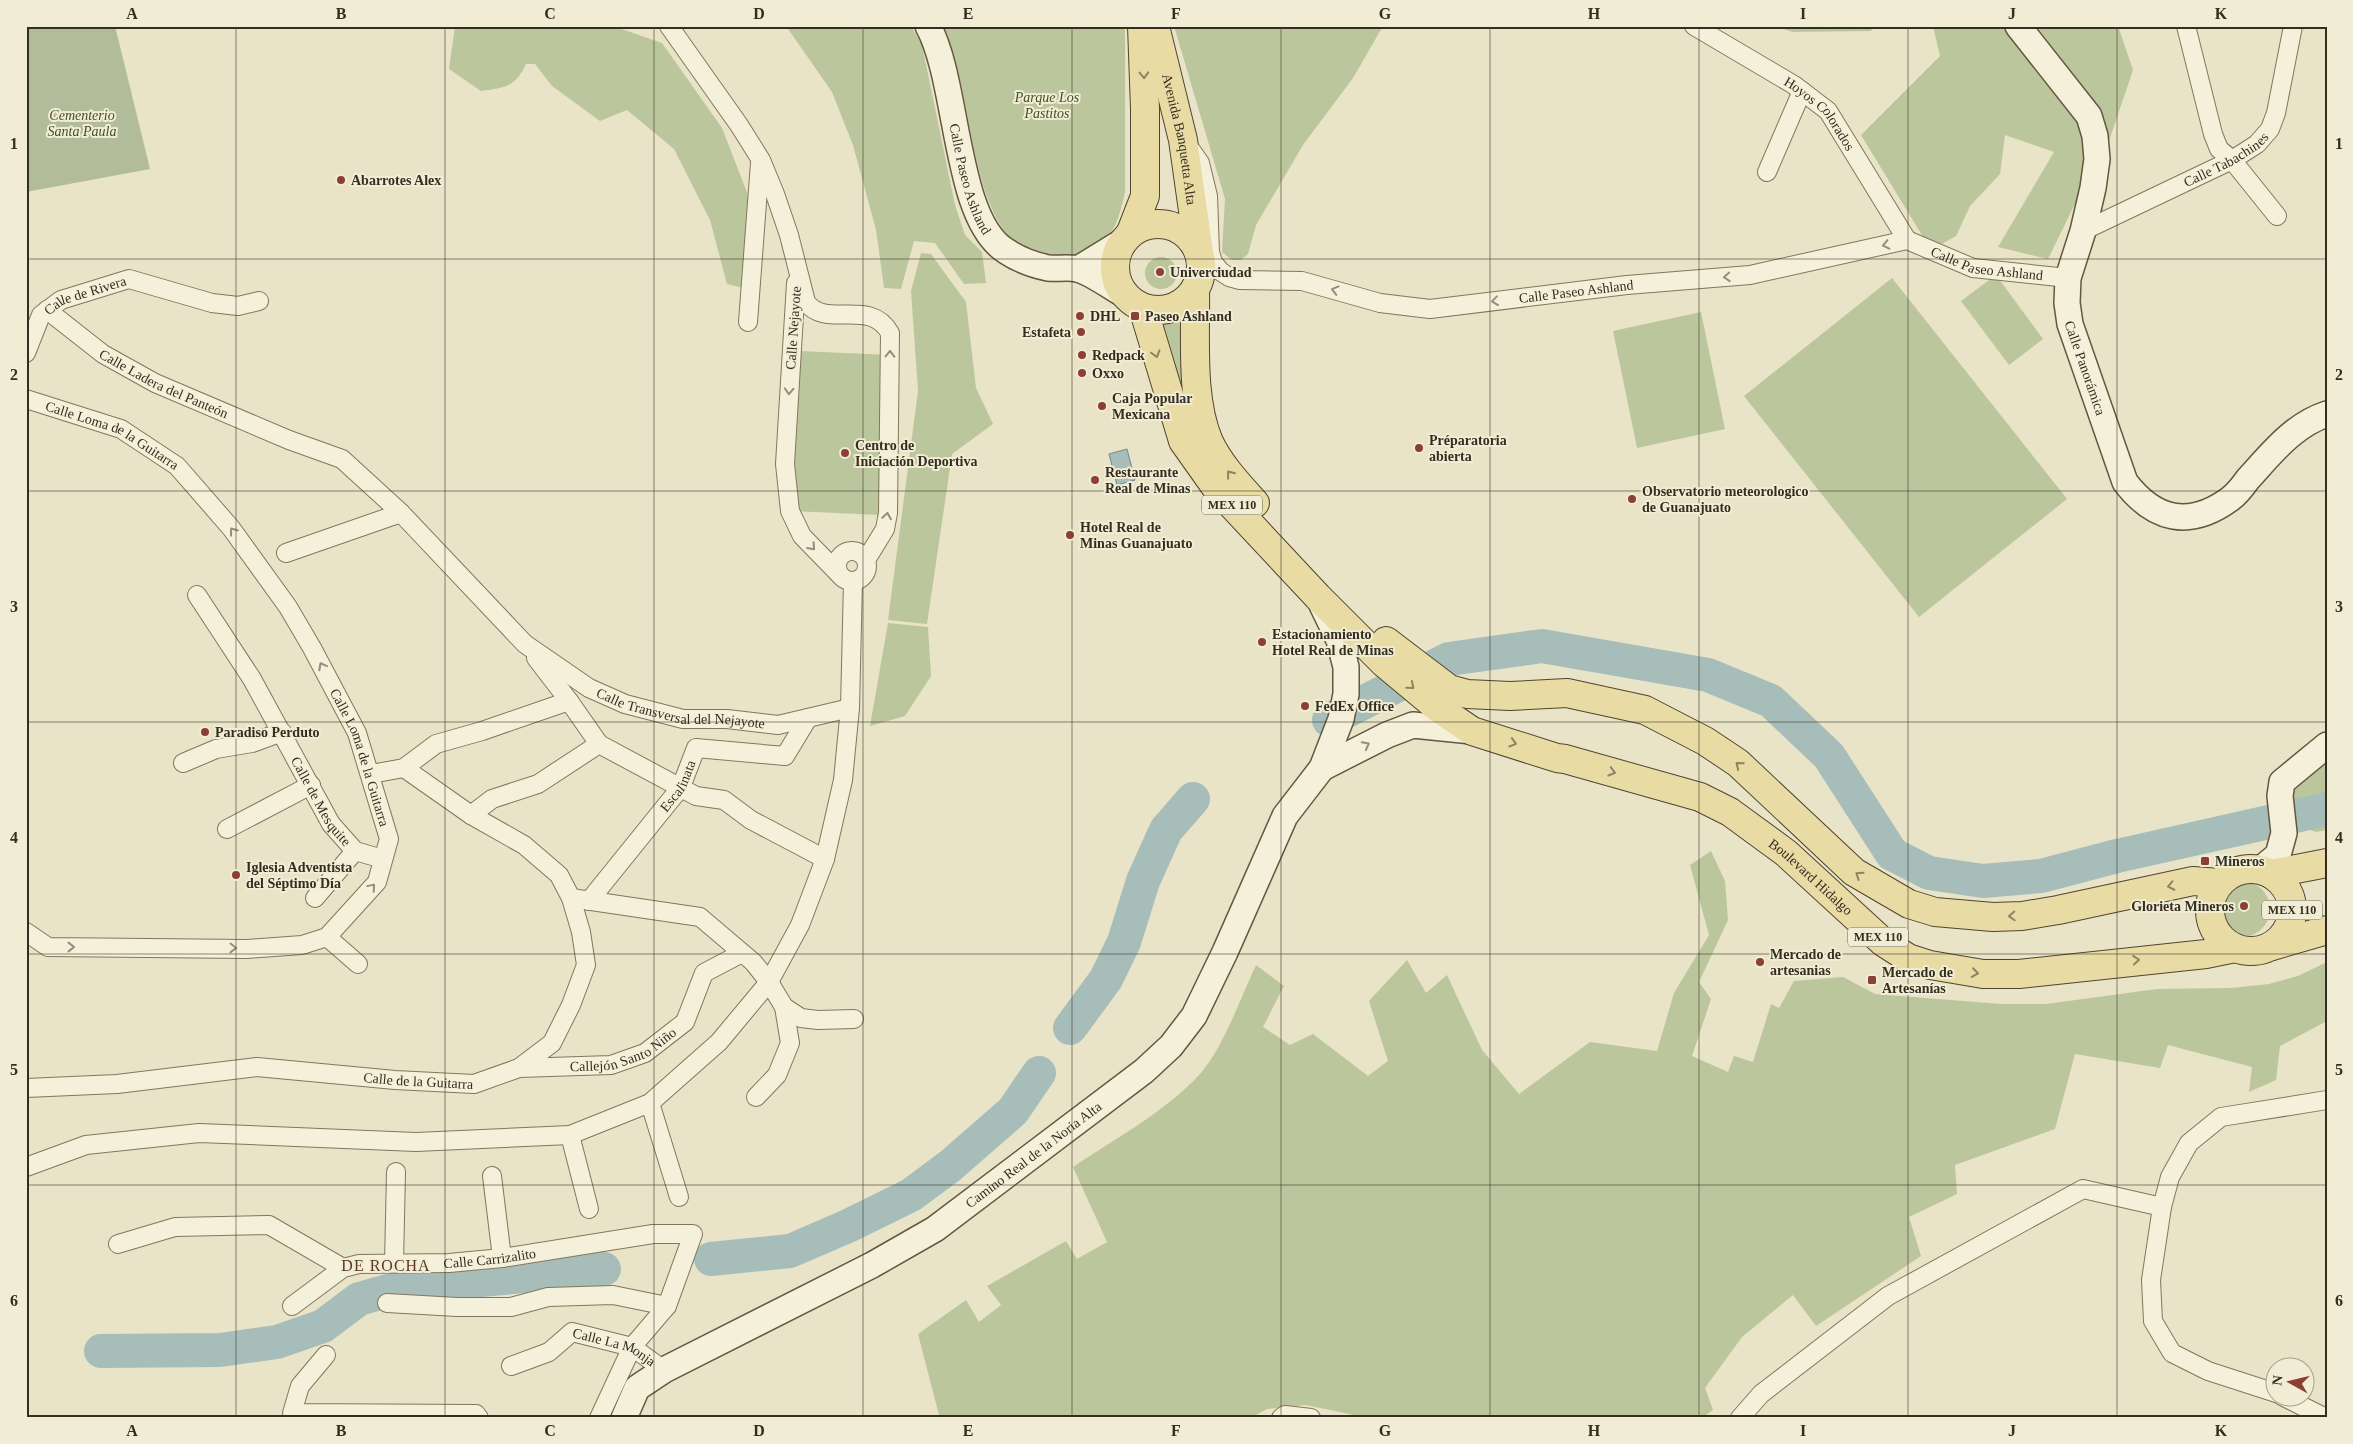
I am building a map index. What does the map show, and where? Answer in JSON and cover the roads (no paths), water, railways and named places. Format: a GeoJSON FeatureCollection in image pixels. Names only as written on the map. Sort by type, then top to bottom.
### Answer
{"type":"FeatureCollection","features":[{"type":"Feature","properties":{"kind":"main road","name":"Avenida Banquetta Alta"},"geometry":{"type":"LineString","coordinates":[[1127,237],[1145,196],[1146,109],[1142,26]]}},
{"type":"Feature","properties":{"kind":"main road","name":"Avenida Banquetta Alta"},"geometry":{"type":"LineString","coordinates":[[1155,26],[1184,140],[1199,254]]}},
{"type":"Feature","properties":{"kind":"main road"},"geometry":{"type":"LineString","coordinates":[[1127,237],[1151,225],[1171,226],[1183,232],[1193,242],[1199,254]]}},
{"type":"Feature","properties":{"kind":"main road","name":"MEX 110"},"geometry":{"type":"LineString","coordinates":[[1127,237],[1116,255],[1114,269],[1117,283],[1134,301],[1183,441],[1217,489],[1318,598],[1443,698],[1472,731]]}},
{"type":"Feature","properties":{"kind":"main road","name":"MEX 110"},"geometry":{"type":"LineString","coordinates":[[1199,254],[1200,274],[1195,289],[1197,392],[1206,433],[1219,459],[1390,656]]}},
{"type":"Feature","properties":{"kind":"main road"},"geometry":{"type":"LineString","coordinates":[[1134,301],[1154,310],[1172,308],[1187,298],[1195,289]]}},
{"type":"Feature","properties":{"kind":"main road","name":"MEX 110"},"geometry":{"type":"LineString","coordinates":[[1443,698],[1467,694],[1563,695],[1645,710],[1705,741],[1745,769],[1854,872],[1909,904],[1935,912],[1992,917],[2022,916],[2193,881],[2219,883]]}},
{"type":"Feature","properties":{"kind":"main road","name":"Boulevard Hidalgo"},"geometry":{"type":"LineString","coordinates":[[1472,731],[1700,797],[1730,812],[1786,853],[1883,942],[1908,958],[1930,965],[1983,974],[2019,974],[2206,954],[2235,948]]}},
{"type":"Feature","properties":{"kind":"main road"},"geometry":{"type":"LineString","coordinates":[[2235,948],[2226,943],[2212,925],[2210,903],[2219,883],[2238,870],[2266,871],[2327,863]]}},
{"type":"Feature","properties":{"kind":"main road","name":"MEX 110"},"geometry":{"type":"LineString","coordinates":[[2266,871],[2281,881],[2288,891],[2292,909],[2289,928],[2282,938],[2272,946]]}},
{"type":"Feature","properties":{"kind":"main road","name":"MEX 110"},"geometry":{"type":"LineString","coordinates":[[2235,948],[2248,952],[2260,951],[2327,930]]}},
{"type":"Feature","properties":{"kind":"street"},"geometry":{"type":"LineString","coordinates":[[669,26],[739,125],[761,160],[789,235],[797,272]]}},
{"type":"Feature","properties":{"kind":"street","name":"Calle Paseo Ashland"},"geometry":{"type":"LineString","coordinates":[[928,26],[935,38],[943,69],[972,201],[984,229],[992,241],[1004,251],[1024,261],[1047,268],[1078,269],[1134,301]]}},
{"type":"Feature","properties":{"kind":"street","name":"Hoyos Colorados"},"geometry":{"type":"LineString","coordinates":[[1694,26],[1802,91],[1828,111],[1907,240]]}},
{"type":"Feature","properties":{"kind":"street","name":"Calle Panorámica"},"geometry":{"type":"LineString","coordinates":[[2018,26],[2089,116],[2095,136],[2097,159],[2083,231],[2068,278],[2067,303],[2070,324],[2125,482],[2137,498],[2151,509],[2164,515],[2195,515],[2213,509],[2231,498],[2296,430],[2317,417],[2327,414]]}},
{"type":"Feature","properties":{"kind":"street"},"geometry":{"type":"LineString","coordinates":[[2186,26],[2212,134],[2219,149],[2232,160],[2277,216]]}},
{"type":"Feature","properties":{"kind":"street","name":"Calle Tabachines"},"geometry":{"type":"LineString","coordinates":[[2083,231],[2232,160],[2257,144],[2270,129],[2278,106],[2293,26]]}},
{"type":"Feature","properties":{"kind":"street"},"geometry":{"type":"LineString","coordinates":[[1767,172],[1802,91]]}},
{"type":"Feature","properties":{"kind":"street","name":"Calle Paseo Ashland"},"geometry":{"type":"LineString","coordinates":[[1184,140],[1200,163],[1208,196],[1210,252],[1213,262],[1220,270],[1229,277],[1240,280],[1302,281],[1380,303],[1430,310],[1627,285],[1750,275],[1907,240],[1973,268],[2068,278]]}},
{"type":"Feature","properties":{"kind":"street"},"geometry":{"type":"LineString","coordinates":[[748,322],[761,160]]}},
{"type":"Feature","properties":{"kind":"street"},"geometry":{"type":"LineString","coordinates":[[1078,269],[1127,237]]}},
{"type":"Feature","properties":{"kind":"street","name":"Calle Nejayote"},"geometry":{"type":"LineString","coordinates":[[797,272],[806,302],[814,311],[870,316],[885,323],[890,333],[888,514],[884,529],[866,560]]}},
{"type":"Feature","properties":{"kind":"street","name":"Calle Nejayote"},"geometry":{"type":"LineString","coordinates":[[797,272],[785,464],[790,511],[802,536],[846,578]]}},
{"type":"Feature","properties":{"kind":"street","name":"Calle de Rivera"},"geometry":{"type":"LineString","coordinates":[[26,353],[41,315],[47,310],[62,300],[129,279],[212,303],[238,306],[259,301]]}},
{"type":"Feature","properties":{"kind":"street","name":"Calle Ladera del Panteón"},"geometry":{"type":"LineString","coordinates":[[47,310],[104,354],[155,383],[288,440]]}},
{"type":"Feature","properties":{"kind":"street","name":"Calle Loma de la Guitarra"},"geometry":{"type":"LineString","coordinates":[[26,399],[121,429],[176,466],[231,528],[288,608],[312,648],[357,733],[390,839],[377,882],[327,937],[302,945],[247,949],[48,947],[26,932]]}},
{"type":"Feature","properties":{"kind":"street","name":"Calle Transversal del Nejayote"},"geometry":{"type":"LineString","coordinates":[[288,440],[342,459],[401,513],[525,644],[570,701],[599,744],[696,796],[724,800],[752,820],[824,859]]}},
{"type":"Feature","properties":{"kind":"street"},"geometry":{"type":"LineString","coordinates":[[286,554],[401,513]]}},
{"type":"Feature","properties":{"kind":"street"},"geometry":{"type":"LineString","coordinates":[[26,1167],[86,1145],[200,1133],[416,1142],[570,1135],[650,1103],[719,1042],[769,982],[800,925],[824,859],[843,780],[850,708],[846,578],[837,565],[845,553],[855,551],[866,560],[865,574],[858,581],[846,578]]}},
{"type":"Feature","properties":{"kind":"street","name":"Calle de Mesquite"},"geometry":{"type":"LineString","coordinates":[[197,595],[252,679],[331,824],[355,851],[384,859]]}},
{"type":"Feature","properties":{"kind":"street"},"geometry":{"type":"LineString","coordinates":[[1318,598],[1339,640],[1346,667],[1346,694],[1341,719],[1322,768]]}},
{"type":"Feature","properties":{"kind":"street","name":"Calle Transversal del Nejayote"},"geometry":{"type":"LineString","coordinates":[[525,644],[589,688],[625,704],[683,719],[727,719],[778,725],[850,708]]}},
{"type":"Feature","properties":{"kind":"street"},"geometry":{"type":"LineString","coordinates":[[371,774],[404,768],[436,744],[482,731],[570,701]]}},
{"type":"Feature","properties":{"kind":"street","name":"Escalinata"},"geometry":{"type":"LineString","coordinates":[[589,901],[682,787],[696,748],[785,756],[808,718]]}},
{"type":"Feature","properties":{"kind":"street"},"geometry":{"type":"LineString","coordinates":[[1322,768],[1386,735],[1413,725],[1472,731]]}},
{"type":"Feature","properties":{"kind":"street"},"geometry":{"type":"LineString","coordinates":[[183,763],[216,749],[252,743],[282,732]]}},
{"type":"Feature","properties":{"kind":"street"},"geometry":{"type":"LineString","coordinates":[[471,815],[492,799],[538,784],[599,744]]}},
{"type":"Feature","properties":{"kind":"street"},"geometry":{"type":"LineString","coordinates":[[2266,871],[2278,855],[2284,833],[2280,796],[2282,782],[2327,745]]}},
{"type":"Feature","properties":{"kind":"street","name":"Calle de la Guitarra"},"geometry":{"type":"LineString","coordinates":[[26,1088],[117,1084],[258,1066],[395,1080],[474,1084],[519,1068],[552,1043],[571,1005],[586,965],[581,932],[571,898],[559,875],[524,845],[471,815],[404,768]]}},
{"type":"Feature","properties":{"kind":"street","name":"Camino Real de la Noria Alta"},"geometry":{"type":"LineString","coordinates":[[624,1418],[637,1388],[664,1370],[872,1265],[935,1229],[1144,1071],[1164,1052],[1194,1016],[1285,816],[1322,768]]}},
{"type":"Feature","properties":{"kind":"street"},"geometry":{"type":"LineString","coordinates":[[227,830],[311,785]]}},
{"type":"Feature","properties":{"kind":"street"},"geometry":{"type":"LineString","coordinates":[[315,898],[355,851]]}},
{"type":"Feature","properties":{"kind":"street"},"geometry":{"type":"LineString","coordinates":[[571,898],[700,917],[753,962],[769,982],[784,1007],[790,1042],[777,1075],[756,1097]]}},
{"type":"Feature","properties":{"kind":"street"},"geometry":{"type":"LineString","coordinates":[[327,937],[358,964]]}},
{"type":"Feature","properties":{"kind":"street","name":"Callejón Santo Niño"},"geometry":{"type":"LineString","coordinates":[[519,1068],[610,1065],[645,1053],[685,1022],[704,973],[742,953]]}},
{"type":"Feature","properties":{"kind":"street"},"geometry":{"type":"LineString","coordinates":[[784,1007],[801,1018],[818,1020],[854,1019]]}},
{"type":"Feature","properties":{"kind":"street"},"geometry":{"type":"LineString","coordinates":[[2266,1390],[2208,1372],[2172,1353],[2153,1321],[2151,1280],[2162,1207],[2170,1178],[2189,1143],[2221,1117],[2327,1100]]}},
{"type":"Feature","properties":{"kind":"street"},"geometry":{"type":"LineString","coordinates":[[650,1103],[679,1197]]}},
{"type":"Feature","properties":{"kind":"street"},"geometry":{"type":"LineString","coordinates":[[570,1135],[589,1209]]}},
{"type":"Feature","properties":{"kind":"street"},"geometry":{"type":"LineString","coordinates":[[394,1263],[396,1172]]}},
{"type":"Feature","properties":{"kind":"street"},"geometry":{"type":"LineString","coordinates":[[492,1176],[502,1258]]}},
{"type":"Feature","properties":{"kind":"street"},"geometry":{"type":"LineString","coordinates":[[1740,1418],[1761,1394],[1888,1296],[2083,1188],[2162,1207]]}},
{"type":"Feature","properties":{"kind":"street"},"geometry":{"type":"LineString","coordinates":[[118,1244],[175,1227],[269,1224],[343,1268],[292,1306]]}},
{"type":"Feature","properties":{"kind":"street","name":"Calle Carrizalito"},"geometry":{"type":"LineString","coordinates":[[343,1268],[359,1264],[449,1263],[502,1258],[653,1234],[694,1234],[667,1306]]}},
{"type":"Feature","properties":{"kind":"street"},"geometry":{"type":"LineString","coordinates":[[387,1303],[457,1307],[511,1307],[548,1298],[613,1295],[667,1306],[632,1347],[599,1418]]}},
{"type":"Feature","properties":{"kind":"street","name":"Calle La Monja"},"geometry":{"type":"LineString","coordinates":[[511,1366],[548,1352],[572,1332],[632,1347],[664,1370]]}},
{"type":"Feature","properties":{"kind":"street"},"geometry":{"type":"LineString","coordinates":[[326,1355],[300,1386],[292,1413],[476,1414],[480,1417]]}},
{"type":"Feature","properties":{"kind":"street"},"geometry":{"type":"LineString","coordinates":[[2302,1406],[2326,1418]]}},
{"type":"Feature","properties":{"kind":"street"},"geometry":{"type":"LineString","coordinates":[[1281,1418],[1285,1415],[1311,1418]]}},
{"type":"Feature","properties":{"kind":"water"},"geometry":{"type":"Polygon","coordinates":[[[1127,449],[1135,480],[1117,485],[1109,454],[1127,449]]]}},
{"type":"Feature","properties":{"kind":"waterway"},"geometry":{"type":"LineString","coordinates":[[1329,720],[1449,659],[1542,646],[1708,675],[1771,701],[1829,756],[1892,854],[1929,873],[1983,881],[2041,876],[2117,856],[2327,809]]}},
{"type":"Feature","properties":{"kind":"waterway"},"geometry":{"type":"LineString","coordinates":[[1070,1028],[1106,979],[1124,942],[1143,881],[1166,830],[1193,799]]}},
{"type":"Feature","properties":{"kind":"waterway"},"geometry":{"type":"LineString","coordinates":[[711,1259],[790,1251],[848,1226],[911,1195],[950,1166],[1013,1111],[1039,1073]]}},
{"type":"Feature","properties":{"kind":"waterway"},"geometry":{"type":"LineString","coordinates":[[101,1351],[220,1350],[277,1342],[323,1326],[359,1299],[402,1287],[604,1269]]}},
{"type":"Feature","properties":{"kind":"place","name":"Abarrotes Alex"},"geometry":{"type":"Point","coordinates":[341,180]}},
{"type":"Feature","properties":{"kind":"place","name":"Univerciudad"},"geometry":{"type":"Point","coordinates":[1160,272]}},
{"type":"Feature","properties":{"kind":"place","name":"DHL"},"geometry":{"type":"Point","coordinates":[1080,316]}},
{"type":"Feature","properties":{"kind":"place","name":"Paseo Ashland"},"geometry":{"type":"Point","coordinates":[1135,316]}},
{"type":"Feature","properties":{"kind":"place","name":"Estafeta"},"geometry":{"type":"Point","coordinates":[1081,332]}},
{"type":"Feature","properties":{"kind":"place","name":"Redpack"},"geometry":{"type":"Point","coordinates":[1082,355]}},
{"type":"Feature","properties":{"kind":"place","name":"Oxxo"},"geometry":{"type":"Point","coordinates":[1082,373]}},
{"type":"Feature","properties":{"kind":"place","name":"Caja Popular Mexicana"},"geometry":{"type":"Point","coordinates":[1102,406]}},
{"type":"Feature","properties":{"kind":"place","name":"Préparatoria abierta"},"geometry":{"type":"Point","coordinates":[1419,448]}},
{"type":"Feature","properties":{"kind":"place","name":"Centro de Iniciación Deportiva"},"geometry":{"type":"Point","coordinates":[845,453]}},
{"type":"Feature","properties":{"kind":"place","name":"Restaurante Real de Minas"},"geometry":{"type":"Point","coordinates":[1095,480]}},
{"type":"Feature","properties":{"kind":"place","name":"Observatorio meteorologico de Guanajuato"},"geometry":{"type":"Point","coordinates":[1632,499]}},
{"type":"Feature","properties":{"kind":"place","name":"Hotel Real de Minas Guanajuato"},"geometry":{"type":"Point","coordinates":[1070,535]}},
{"type":"Feature","properties":{"kind":"place","name":"Estacionamiento Hotel Real de Minas"},"geometry":{"type":"Point","coordinates":[1262,642]}},
{"type":"Feature","properties":{"kind":"place","name":"FedEx Office"},"geometry":{"type":"Point","coordinates":[1305,706]}},
{"type":"Feature","properties":{"kind":"place","name":"Paradiso Perduto"},"geometry":{"type":"Point","coordinates":[205,732]}},
{"type":"Feature","properties":{"kind":"place","name":"Mineros"},"geometry":{"type":"Point","coordinates":[2205,861]}},
{"type":"Feature","properties":{"kind":"place","name":"Iglesia Adventista del Séptimo Día"},"geometry":{"type":"Point","coordinates":[236,875]}},
{"type":"Feature","properties":{"kind":"place","name":"Glorieta Mineros"},"geometry":{"type":"Point","coordinates":[2244,906]}},
{"type":"Feature","properties":{"kind":"place","name":"Mercado de artesanias"},"geometry":{"type":"Point","coordinates":[1760,962]}},
{"type":"Feature","properties":{"kind":"place","name":"Mercado de Artesanías"},"geometry":{"type":"Point","coordinates":[1872,980]}},
{"type":"Feature","properties":{"kind":"district","name":"DE ROCHA"},"geometry":{"type":"Point","coordinates":[386,1265]}},
{"type":"Feature","properties":{"kind":"park label","name":"Parque Los Pastitos"},"geometry":{"type":"Point","coordinates":[1047,105]}},
{"type":"Feature","properties":{"kind":"park label","name":"Cementerio Santa Paula"},"geometry":{"type":"Point","coordinates":[82,124]}}]}
